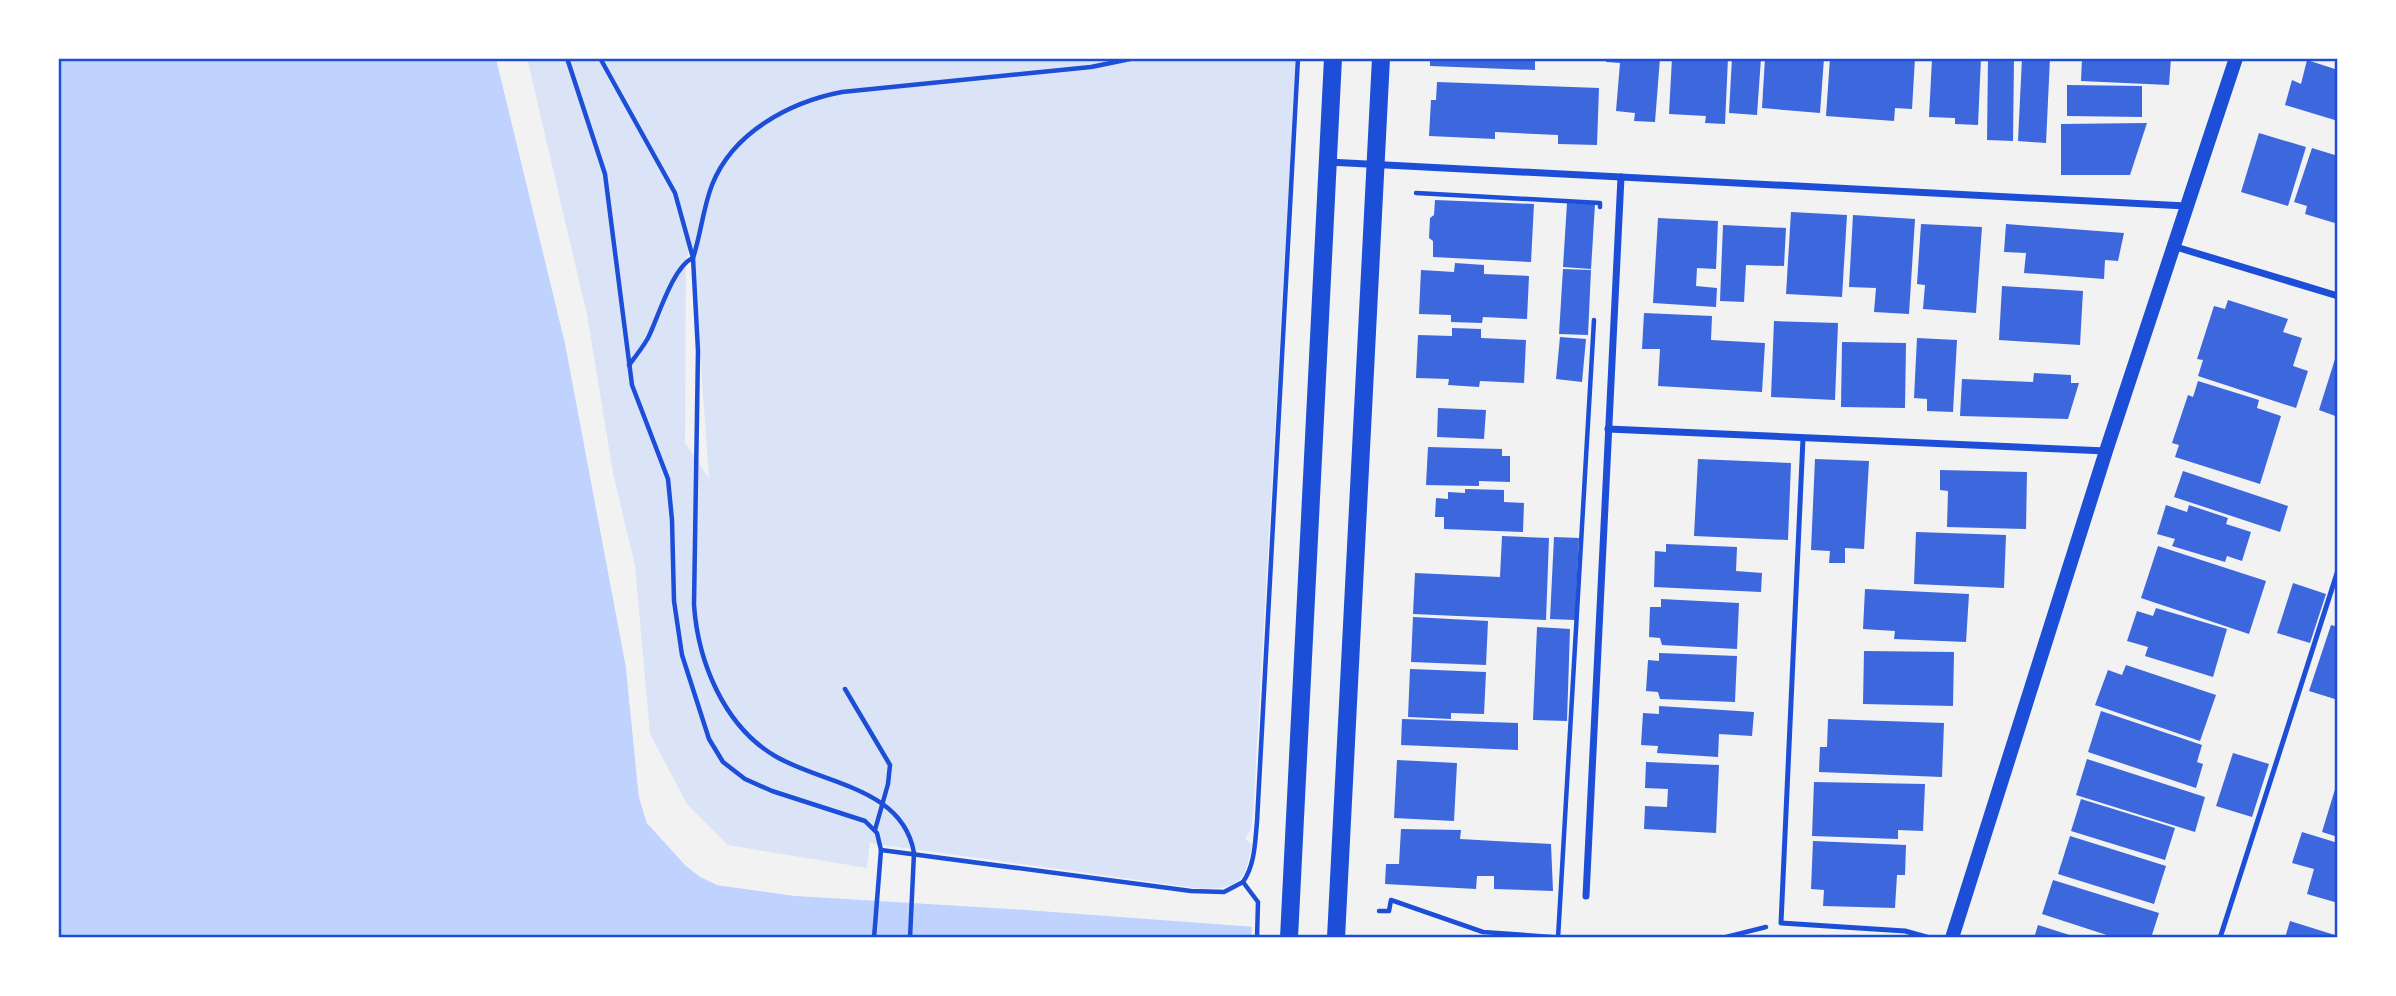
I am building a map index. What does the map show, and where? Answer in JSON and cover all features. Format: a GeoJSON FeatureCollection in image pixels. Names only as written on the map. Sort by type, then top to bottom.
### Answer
{"type":"FeatureCollection","features":[{"type":"Feature","properties":{"kind":"main road"},"geometry":{"type":"LineString","coordinates":[[1289,929],[1333,58]]}},
{"type":"Feature","properties":{"kind":"main road"},"geometry":{"type":"LineString","coordinates":[[1337,931],[1381,58]]}},
{"type":"Feature","properties":{"kind":"main road"},"geometry":{"type":"LineString","coordinates":[[1952,938],[2106,451],[2176,247],[2236,58]]}},
{"type":"Feature","properties":{"kind":"street"},"geometry":{"type":"LineString","coordinates":[[1327,162],[2188,206]]}},
{"type":"Feature","properties":{"kind":"street"},"geometry":{"type":"LineString","coordinates":[[1586,896],[1621,177]]}},
{"type":"Feature","properties":{"kind":"street"},"geometry":{"type":"LineString","coordinates":[[2176,247],[2338,296]]}},
{"type":"Feature","properties":{"kind":"street"},"geometry":{"type":"LineString","coordinates":[[1608,429],[2106,451]]}},
{"type":"Feature","properties":{"kind":"lane"},"geometry":{"type":"LineString","coordinates":[[1803,438],[1781,923],[1905,931],[1930,938]]}},
{"type":"Feature","properties":{"kind":"lane"},"geometry":{"type":"LineString","coordinates":[[2220,938],[2338,570]]}},
{"type":"Feature","properties":{"kind":"path"},"geometry":{"type":"LineString","coordinates":[[567,58],[605,174],[632,385],[668,479],[674,601],[682,654],[705,727],[715,752],[727,766],[751,782],[858,817],[875,830]]}},
{"type":"Feature","properties":{"kind":"path"},"geometry":{"type":"LineString","coordinates":[[600,58],[675,192],[694,258],[698,351],[694,605],[703,656],[722,701],[740,726],[773,755],[882,802],[906,831],[914,853],[910,938]]}},
{"type":"Feature","properties":{"kind":"path"},"geometry":{"type":"LineString","coordinates":[[694,258],[707,201],[719,170],[748,135],[788,109],[821,96],[842,92],[1091,67],[1135,58]]}},
{"type":"Feature","properties":{"kind":"path"},"geometry":{"type":"LineString","coordinates":[[881,849],[1211,892],[1224,891],[1243,882],[1249,874],[1254,856],[1257,822],[1297,58]]}},
{"type":"Feature","properties":{"kind":"path"},"geometry":{"type":"LineString","coordinates":[[1416,193],[1600,203],[1600,217]]}},
{"type":"Feature","properties":{"kind":"path"},"geometry":{"type":"LineString","coordinates":[[629,365],[648,337],[677,277],[688,260],[694,258]]}},
{"type":"Feature","properties":{"kind":"path"},"geometry":{"type":"LineString","coordinates":[[1558,938],[1594,314]]}},
{"type":"Feature","properties":{"kind":"path"},"geometry":{"type":"LineString","coordinates":[[845,689],[889,761],[889,778],[875,830],[881,849],[874,938]]}},
{"type":"Feature","properties":{"kind":"path"},"geometry":{"type":"LineString","coordinates":[[1243,882],[1258,902],[1257,938]]}},
{"type":"Feature","properties":{"kind":"path"},"geometry":{"type":"LineString","coordinates":[[1380,911],[1389,911],[1391,900],[1483,932],[1566,938]]}},
{"type":"Feature","properties":{"kind":"path"},"geometry":{"type":"LineString","coordinates":[[1722,938],[1781,923]]}},
{"type":"Feature","properties":{"kind":"shaded area"},"geometry":{"type":"Polygon","coordinates":[[[527,58],[1296,58],[1253,815],[1251,830],[1245,838],[1252,845],[1239,880],[1226,887],[1203,889],[870,842],[867,868],[728,845],[687,804],[650,734],[635,566],[613,473],[587,315],[527,58]],[[689,249],[686,261],[685,443],[709,478],[693,258],[689,249]]]}},
{"type":"Feature","properties":{"kind":"water"},"geometry":{"type":"Polygon","coordinates":[[[58,58],[496,58],[565,343],[626,667],[639,797],[647,823],[686,866],[717,885],[796,896],[1403,938],[58,938],[58,58]]]}},
{"type":"Feature","properties":{"kind":"pier"},"geometry":{"type":"Polygon","coordinates":[[[496,58],[499,58],[568,343],[629,666],[642,796],[650,821],[688,864],[702,874],[718,882],[796,892],[796,896],[717,885],[700,877],[686,866],[647,823],[639,797],[626,667],[565,343],[496,58]]]}},
{"type":"Feature","properties":{"kind":"pier"},"geometry":{"type":"Polygon","coordinates":[[[1252,925],[1374,933],[1374,938],[1251,938],[1252,925]]]}},
{"type":"Feature","properties":{"kind":"building"},"geometry":{"type":"Polygon","coordinates":[[[1430,58],[1535,58],[1535,70],[1430,66],[1430,58]]]}},
{"type":"Feature","properties":{"kind":"building"},"geometry":{"type":"Polygon","coordinates":[[[1606,58],[1660,58],[1655,122],[1634,121],[1635,113],[1616,111],[1620,63],[1606,62],[1606,58]]]}},
{"type":"Feature","properties":{"kind":"building"},"geometry":{"type":"Polygon","coordinates":[[[1672,58],[1728,58],[1725,124],[1705,123],[1706,116],[1669,114],[1672,58]]]}},
{"type":"Feature","properties":{"kind":"building"},"geometry":{"type":"Polygon","coordinates":[[[1732,58],[1761,58],[1757,115],[1729,113],[1732,58]]]}},
{"type":"Feature","properties":{"kind":"building"},"geometry":{"type":"Polygon","coordinates":[[[1765,58],[1824,58],[1820,113],[1762,108],[1765,58]]]}},
{"type":"Feature","properties":{"kind":"building"},"geometry":{"type":"Polygon","coordinates":[[[1830,58],[1915,58],[1912,109],[1895,108],[1894,121],[1826,116],[1830,58]]]}},
{"type":"Feature","properties":{"kind":"building"},"geometry":{"type":"Polygon","coordinates":[[[1981,58],[1978,125],[1955,124],[1955,118],[1929,117],[1932,59],[1981,58]]]}},
{"type":"Feature","properties":{"kind":"building"},"geometry":{"type":"Polygon","coordinates":[[[1988,58],[2014,58],[2013,141],[1987,140],[1988,58]]]}},
{"type":"Feature","properties":{"kind":"building"},"geometry":{"type":"Polygon","coordinates":[[[2022,58],[2050,58],[2046,143],[2018,141],[2022,58]]]}},
{"type":"Feature","properties":{"kind":"building"},"geometry":{"type":"Polygon","coordinates":[[[2082,58],[2171,58],[2169,85],[2081,81],[2082,58]]]}},
{"type":"Feature","properties":{"kind":"building"},"geometry":{"type":"Polygon","coordinates":[[[2307,60],[2338,70],[2338,121],[2285,105],[2292,80],[2301,84],[2307,60]]]}},
{"type":"Feature","properties":{"kind":"building"},"geometry":{"type":"Polygon","coordinates":[[[1437,82],[1599,88],[1597,145],[1558,144],[1558,135],[1495,132],[1495,139],[1429,136],[1431,100],[1436,100],[1437,82]]]}},
{"type":"Feature","properties":{"kind":"building"},"geometry":{"type":"Polygon","coordinates":[[[2067,85],[2142,86],[2142,117],[2067,116],[2067,85]]]}},
{"type":"Feature","properties":{"kind":"building"},"geometry":{"type":"Polygon","coordinates":[[[2147,123],[2130,175],[2061,175],[2061,124],[2147,123]]]}},
{"type":"Feature","properties":{"kind":"building"},"geometry":{"type":"Polygon","coordinates":[[[2259,133],[2306,147],[2288,206],[2241,192],[2259,133]]]}},
{"type":"Feature","properties":{"kind":"building"},"geometry":{"type":"Polygon","coordinates":[[[2312,148],[2338,156],[2338,224],[2305,214],[2307,206],[2294,202],[2312,148]]]}},
{"type":"Feature","properties":{"kind":"building"},"geometry":{"type":"Polygon","coordinates":[[[1435,200],[1534,204],[1531,262],[1433,257],[1433,241],[1429,238],[1430,218],[1434,215],[1435,200]]]}},
{"type":"Feature","properties":{"kind":"building"},"geometry":{"type":"Polygon","coordinates":[[[1567,203],[1595,204],[1591,269],[1563,267],[1567,203]]]}},
{"type":"Feature","properties":{"kind":"building"},"geometry":{"type":"Polygon","coordinates":[[[1791,212],[1847,215],[1842,297],[1786,294],[1791,212]]]}},
{"type":"Feature","properties":{"kind":"building"},"geometry":{"type":"Polygon","coordinates":[[[1853,215],[1915,219],[1909,314],[1874,312],[1876,288],[1849,287],[1853,215]]]}},
{"type":"Feature","properties":{"kind":"building"},"geometry":{"type":"Polygon","coordinates":[[[1658,218],[1718,221],[1716,269],[1697,268],[1696,286],[1717,288],[1716,307],[1653,303],[1658,218]]]}},
{"type":"Feature","properties":{"kind":"building"},"geometry":{"type":"Polygon","coordinates":[[[1921,224],[1982,227],[1976,313],[1923,309],[1925,285],[1917,284],[1921,224]]]}},
{"type":"Feature","properties":{"kind":"building"},"geometry":{"type":"Polygon","coordinates":[[[2006,224],[2124,233],[2118,261],[2105,260],[2104,279],[2024,273],[2026,253],[2004,252],[2006,224]]]}},
{"type":"Feature","properties":{"kind":"building"},"geometry":{"type":"Polygon","coordinates":[[[1723,225],[1786,228],[1784,266],[1746,265],[1744,302],[1720,301],[1723,225]]]}},
{"type":"Feature","properties":{"kind":"building"},"geometry":{"type":"Polygon","coordinates":[[[1455,263],[1484,265],[1484,274],[1529,276],[1527,319],[1483,317],[1482,323],[1451,322],[1451,315],[1419,314],[1421,270],[1454,272],[1455,263]]]}},
{"type":"Feature","properties":{"kind":"building"},"geometry":{"type":"Polygon","coordinates":[[[1563,269],[1591,270],[1588,335],[1559,334],[1563,269]]]}},
{"type":"Feature","properties":{"kind":"building"},"geometry":{"type":"Polygon","coordinates":[[[2002,286],[2083,291],[2080,345],[1999,340],[2002,286]]]}},
{"type":"Feature","properties":{"kind":"building"},"geometry":{"type":"Polygon","coordinates":[[[2228,300],[2288,319],[2283,332],[2302,338],[2293,366],[2308,371],[2296,408],[2198,376],[2203,360],[2197,359],[2214,306],[2225,309],[2228,300]]]}},
{"type":"Feature","properties":{"kind":"building"},"geometry":{"type":"Polygon","coordinates":[[[1644,313],[1712,316],[1711,340],[1765,343],[1762,392],[1658,386],[1660,349],[1642,349],[1644,313]]]}},
{"type":"Feature","properties":{"kind":"building"},"geometry":{"type":"Polygon","coordinates":[[[1774,321],[1838,323],[1835,400],[1771,397],[1774,321]]]}},
{"type":"Feature","properties":{"kind":"building"},"geometry":{"type":"Polygon","coordinates":[[[1452,328],[1481,329],[1481,338],[1526,340],[1524,383],[1480,381],[1479,387],[1448,385],[1449,379],[1416,378],[1418,335],[1452,336],[1452,328]]]}},
{"type":"Feature","properties":{"kind":"building"},"geometry":{"type":"Polygon","coordinates":[[[1560,337],[1586,339],[1582,382],[1556,379],[1560,337]]]}},
{"type":"Feature","properties":{"kind":"building"},"geometry":{"type":"Polygon","coordinates":[[[1917,338],[1957,340],[1953,412],[1927,411],[1927,399],[1914,398],[1917,338]]]}},
{"type":"Feature","properties":{"kind":"building"},"geometry":{"type":"Polygon","coordinates":[[[1842,342],[1906,343],[1905,408],[1841,407],[1842,342]]]}},
{"type":"Feature","properties":{"kind":"building"},"geometry":{"type":"Polygon","coordinates":[[[2335,359],[2338,360],[2338,417],[2319,410],[2335,359]]]}},
{"type":"Feature","properties":{"kind":"building"},"geometry":{"type":"Polygon","coordinates":[[[2034,373],[2071,375],[2071,383],[2079,383],[2068,419],[1960,416],[1962,379],[2033,382],[2034,373]]]}},
{"type":"Feature","properties":{"kind":"building"},"geometry":{"type":"Polygon","coordinates":[[[2198,381],[2259,400],[2257,408],[2281,416],[2260,484],[2175,457],[2179,445],[2172,443],[2188,395],[2193,397],[2198,381]]]}},
{"type":"Feature","properties":{"kind":"building"},"geometry":{"type":"Polygon","coordinates":[[[1438,408],[1486,410],[1484,439],[1437,437],[1438,408]]]}},
{"type":"Feature","properties":{"kind":"building"},"geometry":{"type":"Polygon","coordinates":[[[1428,447],[1502,449],[1502,456],[1510,456],[1510,482],[1479,481],[1479,486],[1426,485],[1428,447]]]}},
{"type":"Feature","properties":{"kind":"building"},"geometry":{"type":"Polygon","coordinates":[[[1698,459],[1791,463],[1788,540],[1694,536],[1698,459]]]}},
{"type":"Feature","properties":{"kind":"building"},"geometry":{"type":"Polygon","coordinates":[[[1815,459],[1869,461],[1864,549],[1845,548],[1845,563],[1829,563],[1830,551],[1811,550],[1815,459]]]}},
{"type":"Feature","properties":{"kind":"building"},"geometry":{"type":"Polygon","coordinates":[[[1940,470],[2027,472],[2026,529],[1947,527],[1948,491],[1940,490],[1940,470]]]}},
{"type":"Feature","properties":{"kind":"building"},"geometry":{"type":"Polygon","coordinates":[[[2183,471],[2288,506],[2280,532],[2174,497],[2183,471]]]}},
{"type":"Feature","properties":{"kind":"building"},"geometry":{"type":"Polygon","coordinates":[[[1465,489],[1504,490],[1504,502],[1524,503],[1523,532],[1444,529],[1444,517],[1435,517],[1436,498],[1448,499],[1448,492],[1465,493],[1465,489]]]}},
{"type":"Feature","properties":{"kind":"building"},"geometry":{"type":"Polygon","coordinates":[[[2166,505],[2187,512],[2189,505],[2228,518],[2226,524],[2251,532],[2242,561],[2227,556],[2225,562],[2172,546],[2175,539],[2157,534],[2166,505]]]}},
{"type":"Feature","properties":{"kind":"building"},"geometry":{"type":"Polygon","coordinates":[[[1916,532],[2006,535],[2004,588],[1914,584],[1916,532]]]}},
{"type":"Feature","properties":{"kind":"building"},"geometry":{"type":"Polygon","coordinates":[[[1502,536],[1549,538],[1546,620],[1413,614],[1415,573],[1500,577],[1502,536]]]}},
{"type":"Feature","properties":{"kind":"building"},"geometry":{"type":"Polygon","coordinates":[[[1554,537],[1579,538],[1575,620],[1550,619],[1554,537]]]}},
{"type":"Feature","properties":{"kind":"building"},"geometry":{"type":"Polygon","coordinates":[[[1666,544],[1737,547],[1736,571],[1762,573],[1761,592],[1654,587],[1655,551],[1666,552],[1666,544]]]}},
{"type":"Feature","properties":{"kind":"building"},"geometry":{"type":"Polygon","coordinates":[[[2158,546],[2266,581],[2249,634],[2141,598],[2158,546]]]}},
{"type":"Feature","properties":{"kind":"building"},"geometry":{"type":"Polygon","coordinates":[[[2293,583],[2326,594],[2310,643],[2277,633],[2293,583]]]}},
{"type":"Feature","properties":{"kind":"building"},"geometry":{"type":"Polygon","coordinates":[[[1865,589],[1969,594],[1966,642],[1894,639],[1895,631],[1863,629],[1865,589]]]}},
{"type":"Feature","properties":{"kind":"building"},"geometry":{"type":"Polygon","coordinates":[[[1661,599],[1739,603],[1737,649],[1662,645],[1660,638],[1649,637],[1650,607],[1661,607],[1661,599]]]}},
{"type":"Feature","properties":{"kind":"building"},"geometry":{"type":"Polygon","coordinates":[[[2156,608],[2227,629],[2213,677],[2145,656],[2148,647],[2127,641],[2137,611],[2153,616],[2156,608]]]}},
{"type":"Feature","properties":{"kind":"building"},"geometry":{"type":"Polygon","coordinates":[[[1413,617],[1488,621],[1486,665],[1411,662],[1413,617]]]}},
{"type":"Feature","properties":{"kind":"building"},"geometry":{"type":"Polygon","coordinates":[[[2331,625],[2338,627],[2338,700],[2309,691],[2331,625]]]}},
{"type":"Feature","properties":{"kind":"building"},"geometry":{"type":"Polygon","coordinates":[[[1537,627],[1570,629],[1567,721],[1533,720],[1537,627]]]}},
{"type":"Feature","properties":{"kind":"building"},"geometry":{"type":"Polygon","coordinates":[[[1864,651],[1954,652],[1953,706],[1863,704],[1864,651]]]}},
{"type":"Feature","properties":{"kind":"building"},"geometry":{"type":"Polygon","coordinates":[[[1659,653],[1737,656],[1735,702],[1660,699],[1658,692],[1646,691],[1648,660],[1659,661],[1659,653]]]}},
{"type":"Feature","properties":{"kind":"building"},"geometry":{"type":"Polygon","coordinates":[[[2126,665],[2216,695],[2200,741],[2095,705],[2108,670],[2122,675],[2126,665]]]}},
{"type":"Feature","properties":{"kind":"building"},"geometry":{"type":"Polygon","coordinates":[[[1410,669],[1486,672],[1484,714],[1451,713],[1451,719],[1408,717],[1410,669]]]}},
{"type":"Feature","properties":{"kind":"building"},"geometry":{"type":"Polygon","coordinates":[[[1659,706],[1754,712],[1752,736],[1719,734],[1718,757],[1657,753],[1658,746],[1641,745],[1643,713],[1659,714],[1659,706]]]}},
{"type":"Feature","properties":{"kind":"building"},"geometry":{"type":"Polygon","coordinates":[[[2101,711],[2202,745],[2197,762],[2203,764],[2196,788],[2088,752],[2101,711]]]}},
{"type":"Feature","properties":{"kind":"building"},"geometry":{"type":"Polygon","coordinates":[[[1402,719],[1518,723],[1518,750],[1401,745],[1402,719]]]}},
{"type":"Feature","properties":{"kind":"building"},"geometry":{"type":"Polygon","coordinates":[[[1828,719],[1944,723],[1942,777],[1819,772],[1820,747],[1827,747],[1828,719]]]}},
{"type":"Feature","properties":{"kind":"building"},"geometry":{"type":"Polygon","coordinates":[[[2233,753],[2269,764],[2252,817],[2216,806],[2233,753]]]}},
{"type":"Feature","properties":{"kind":"building"},"geometry":{"type":"Polygon","coordinates":[[[2087,759],[2205,797],[2195,832],[2076,795],[2087,759]]]}},
{"type":"Feature","properties":{"kind":"building"},"geometry":{"type":"Polygon","coordinates":[[[1397,760],[1457,763],[1454,821],[1394,818],[1397,760]]]}},
{"type":"Feature","properties":{"kind":"building"},"geometry":{"type":"Polygon","coordinates":[[[1646,762],[1719,765],[1716,833],[1644,829],[1645,806],[1667,807],[1668,789],[1645,788],[1646,762]]]}},
{"type":"Feature","properties":{"kind":"building"},"geometry":{"type":"Polygon","coordinates":[[[1814,782],[1925,784],[1923,831],[1898,830],[1898,839],[1812,836],[1814,782]]]}},
{"type":"Feature","properties":{"kind":"building"},"geometry":{"type":"Polygon","coordinates":[[[2336,786],[2338,787],[2338,837],[2322,832],[2336,786]]]}},
{"type":"Feature","properties":{"kind":"building"},"geometry":{"type":"Polygon","coordinates":[[[2081,799],[2175,828],[2165,860],[2071,831],[2081,799]]]}},
{"type":"Feature","properties":{"kind":"building"},"geometry":{"type":"Polygon","coordinates":[[[1401,829],[1461,830],[1460,839],[1551,844],[1553,891],[1494,889],[1494,876],[1477,876],[1476,889],[1385,884],[1386,864],[1399,864],[1401,829]]]}},
{"type":"Feature","properties":{"kind":"building"},"geometry":{"type":"Polygon","coordinates":[[[2302,832],[2338,843],[2338,903],[2307,894],[2314,869],[2292,863],[2302,832]]]}},
{"type":"Feature","properties":{"kind":"building"},"geometry":{"type":"Polygon","coordinates":[[[2070,836],[2166,866],[2154,904],[2058,874],[2070,836]]]}},
{"type":"Feature","properties":{"kind":"building"},"geometry":{"type":"Polygon","coordinates":[[[1813,841],[1906,845],[1905,875],[1897,875],[1895,908],[1823,906],[1824,890],[1811,889],[1813,841]]]}},
{"type":"Feature","properties":{"kind":"building"},"geometry":{"type":"Polygon","coordinates":[[[2053,880],[2159,913],[2151,938],[2116,938],[2042,914],[2053,880]]]}},
{"type":"Feature","properties":{"kind":"building"},"geometry":{"type":"Polygon","coordinates":[[[2290,921],[2338,936],[2338,938],[2285,938],[2290,921]]]}},
{"type":"Feature","properties":{"kind":"building"},"geometry":{"type":"Polygon","coordinates":[[[2038,925],[2079,938],[2034,938],[2038,925]]]}}]}
